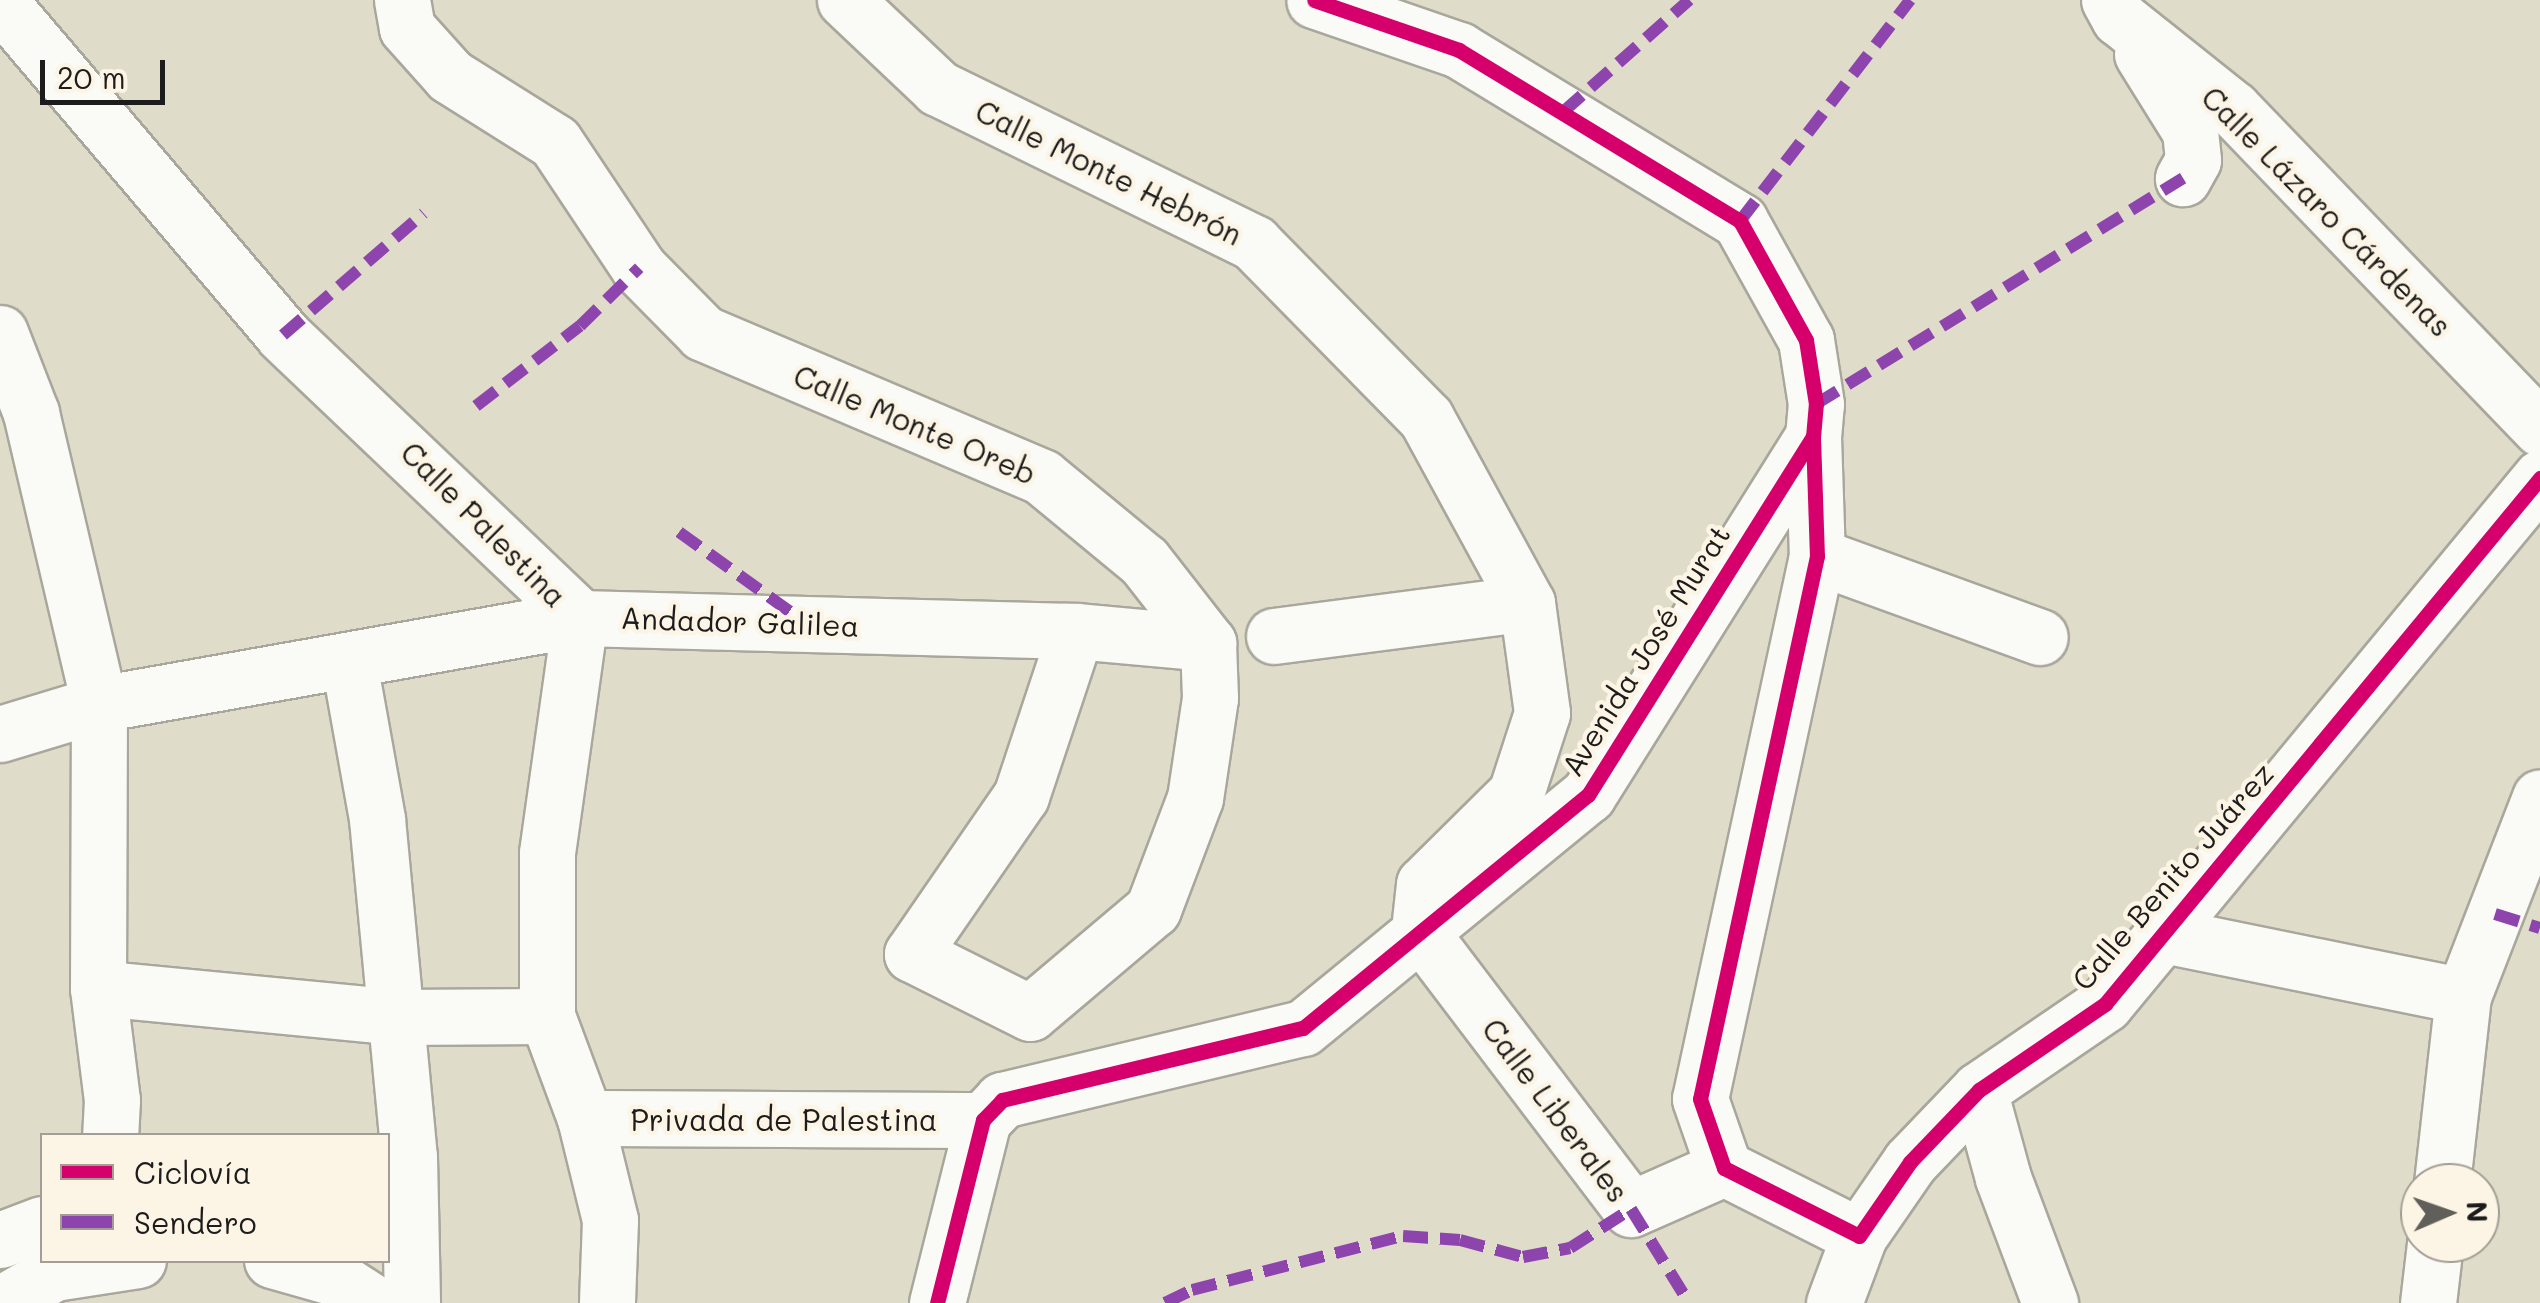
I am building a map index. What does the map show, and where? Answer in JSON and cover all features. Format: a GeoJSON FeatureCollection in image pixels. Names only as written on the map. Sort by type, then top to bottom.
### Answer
{"type":"FeatureCollection","features":[{"type":"Feature","properties":{"kind":"street","name":"Calle Monte Oreb"},"geometry":{"type":"LineString","coordinates":[[402,0],[407,28],[450,76],[554,142],[638,268],[703,333],[1042,476],[1144,561],[1208,643]]}},
{"type":"Feature","properties":{"kind":"street","name":"Calle Monte Hebrón"},"geometry":{"type":"LineString","coordinates":[[846,0],[938,88],[1254,243],[1426,418],[1527,603]]}},
{"type":"Feature","properties":{"kind":"street"},"geometry":{"type":"LineString","coordinates":[[1314,0],[1459,50],[1740,220],[1806,340],[1816,404],[1812,437],[1818,556],[1700,1099],[1724,1168],[1859,1236]]}},
{"type":"Feature","properties":{"kind":"street","name":"Calle Palestina"},"geometry":{"type":"LineString","coordinates":[[0,2],[283,334],[580,618],[547,853],[547,1016],[585,1118],[610,1220],[607,1303]]}},
{"type":"Feature","properties":{"kind":"street"},"geometry":{"type":"LineString","coordinates":[[2114,9],[2190,131],[2193,160],[2183,178]]}},
{"type":"Feature","properties":{"kind":"street","name":"Calle Lázaro Cárdenas"},"geometry":{"type":"LineString","coordinates":[[2114,9],[2233,109],[2540,428]]}},
{"type":"Feature","properties":{"kind":"street"},"geometry":{"type":"LineString","coordinates":[[0,333],[15,416],[100,704],[98,988],[112,1100],[110,1133]]}},
{"type":"Feature","properties":{"kind":"street","name":"Avenida José Murat"},"geometry":{"type":"LineString","coordinates":[[992,1110],[1303,1028],[1588,795],[1812,437]]}},
{"type":"Feature","properties":{"kind":"street","name":"Calle Benito Juárez"},"geometry":{"type":"LineString","coordinates":[[1834,1303],[1859,1236],[1910,1162],[1978,1090],[2105,1004],[2540,478]]}},
{"type":"Feature","properties":{"kind":"street"},"geometry":{"type":"LineString","coordinates":[[1818,556],[2040,637]]}},
{"type":"Feature","properties":{"kind":"street"},"geometry":{"type":"LineString","coordinates":[[1274,636],[1527,603],[1542,713],[1516,793],[1424,884],[1419,930]]}},
{"type":"Feature","properties":{"kind":"street","name":"Andador Galilea"},"geometry":{"type":"LineString","coordinates":[[0,734],[100,704],[349,663],[580,618],[1076,631],[1208,643]]}},
{"type":"Feature","properties":{"kind":"street"},"geometry":{"type":"LineString","coordinates":[[1030,1013],[912,954],[1022,796],[1076,631]]}},
{"type":"Feature","properties":{"kind":"street"},"geometry":{"type":"LineString","coordinates":[[937,1303],[992,1110],[1030,1013],[1152,909],[1195,798],[1210,698],[1208,643]]}},
{"type":"Feature","properties":{"kind":"street"},"geometry":{"type":"LineString","coordinates":[[349,663],[377,820],[397,1018],[412,1303]]}},
{"type":"Feature","properties":{"kind":"street"},"geometry":{"type":"LineString","coordinates":[[2444,1163],[2463,996],[2540,797]]}},
{"type":"Feature","properties":{"kind":"street","name":"Calle Liberales"},"geometry":{"type":"LineString","coordinates":[[1419,930],[1631,1210],[1724,1168]]}},
{"type":"Feature","properties":{"kind":"street"},"geometry":{"type":"LineString","coordinates":[[2164,935],[2463,996]]}},
{"type":"Feature","properties":{"kind":"street"},"geometry":{"type":"LineString","coordinates":[[98,988],[397,1018],[547,1016]]}},
{"type":"Feature","properties":{"kind":"street"},"geometry":{"type":"LineString","coordinates":[[1978,1090],[2002,1178],[2050,1303]]}},
{"type":"Feature","properties":{"kind":"street","name":"Privada de Palestina"},"geometry":{"type":"LineString","coordinates":[[585,1118],[992,1110]]}},
{"type":"Feature","properties":{"kind":"street"},"geometry":{"type":"LineString","coordinates":[[0,1240],[40,1225]]}},
{"type":"Feature","properties":{"kind":"street"},"geometry":{"type":"LineString","coordinates":[[2,1303],[54,1273],[119,1263]]}},
{"type":"Feature","properties":{"kind":"street"},"geometry":{"type":"LineString","coordinates":[[282,1263],[335,1278],[374,1303]]}},
{"type":"Feature","properties":{"kind":"street"},"geometry":{"type":"LineString","coordinates":[[2428,1303],[2432,1263]]}},
{"type":"Feature","properties":{"kind":"marked path"},"geometry":{"type":"LineString","coordinates":[[1563,112],[1689,0]]}},
{"type":"Feature","properties":{"kind":"marked path"},"geometry":{"type":"LineString","coordinates":[[1740,221],[1910,0]]}},
{"type":"Feature","properties":{"kind":"marked path"},"geometry":{"type":"LineString","coordinates":[[1816,404],[2183,178]]}},
{"type":"Feature","properties":{"kind":"marked path"},"geometry":{"type":"LineString","coordinates":[[283,335],[424,213]]}},
{"type":"Feature","properties":{"kind":"marked path"},"geometry":{"type":"LineString","coordinates":[[476,406],[580,326],[639,268]]}},
{"type":"Feature","properties":{"kind":"marked path"},"geometry":{"type":"LineString","coordinates":[[679,532],[807,624]]}},
{"type":"Feature","properties":{"kind":"marked path"},"geometry":{"type":"LineString","coordinates":[[2495,914],[2540,928]]}},
{"type":"Feature","properties":{"kind":"marked path"},"geometry":{"type":"LineString","coordinates":[[1165,1303],[1192,1290],[1403,1236],[1460,1240],[1523,1257],[1570,1248],[1631,1209],[1689,1303]]}},
{"type":"Feature","properties":{"kind":"cycle path"},"geometry":{"type":"LineString","coordinates":[[937,1303],[983,1120],[1002,1100],[1303,1028],[1588,795],[1813,437],[1816,404],[1806,340],[1740,221],[1459,50],[1314,0]]}},
{"type":"Feature","properties":{"kind":"cycle path"},"geometry":{"type":"LineString","coordinates":[[1813,437],[1817,556],[1700,1099],[1724,1168],[1859,1236],[1910,1162],[1979,1090],[2105,1004],[2540,478]]}}]}
